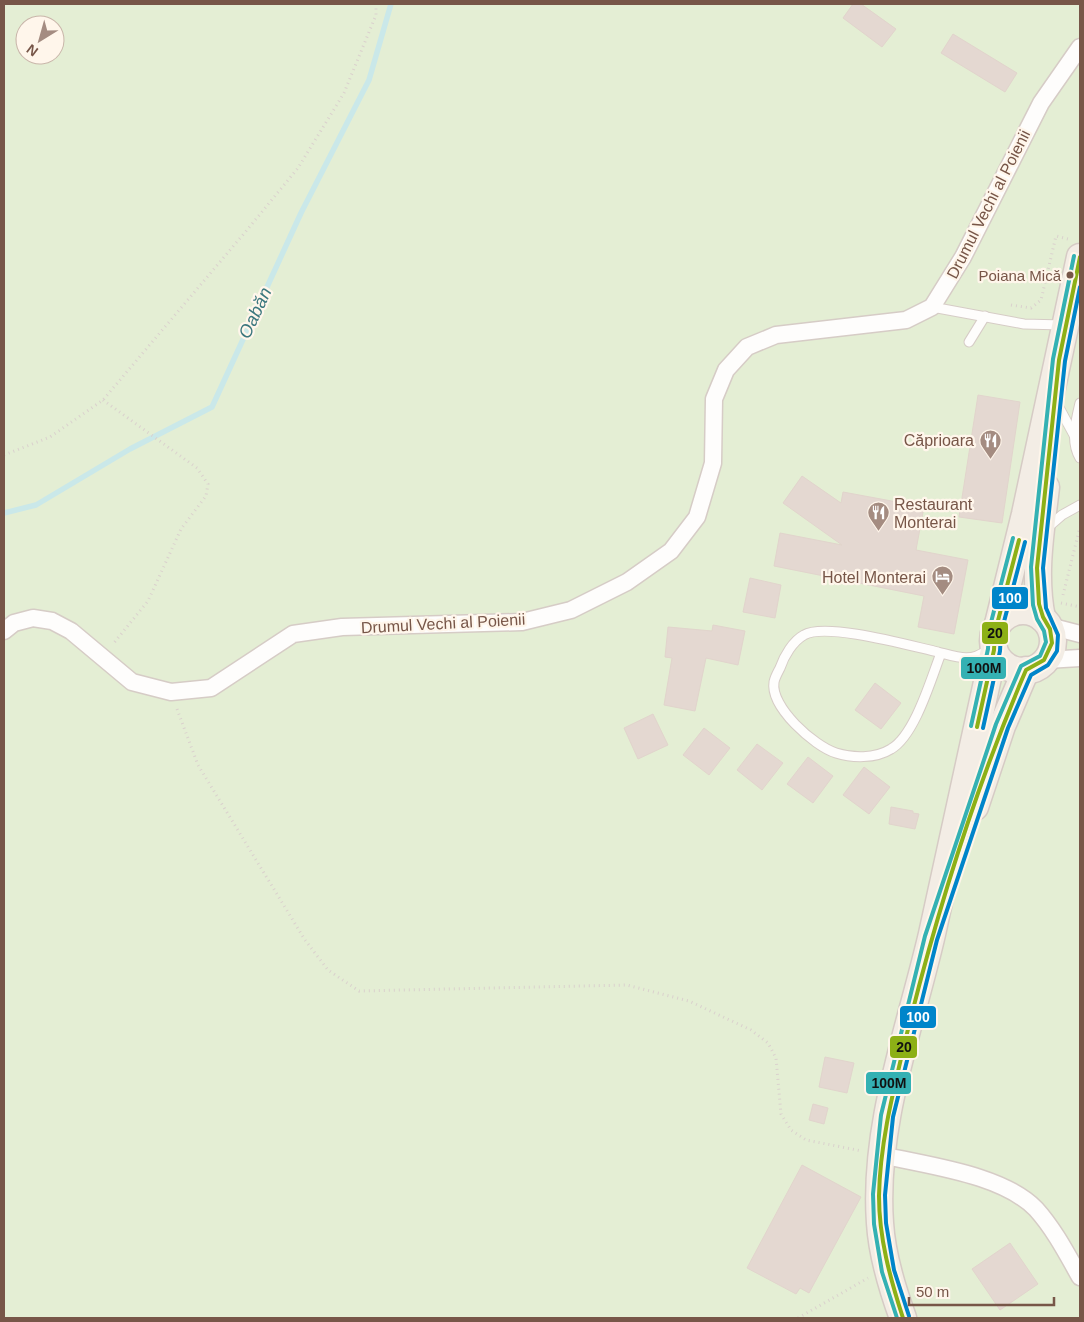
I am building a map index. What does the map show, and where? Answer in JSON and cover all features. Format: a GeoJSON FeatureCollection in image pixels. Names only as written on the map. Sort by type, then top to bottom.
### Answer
{"type":"FeatureCollection","features":[{"type":"Feature","properties":{"kind":"main road"},"geometry":{"type":"LineString","coordinates":[[903,1318],[888,1271],[880,1224],[879,1195],[882,1155],[896,1075],[931,938],[995,640],[1059,360],[1066,326],[1076,249]]}},
{"type":"Feature","properties":{"kind":"main road"},"geometry":{"type":"LineString","coordinates":[[931,938],[1002,726],[1036,665],[1053,644],[1037,585],[1041,533],[1068,402],[1059,360]]}},
{"type":"Feature","properties":{"kind":"main road"},"geometry":{"type":"LineString","coordinates":[[995,640],[1014,612],[1034,613],[1046,622]]}},
{"type":"Feature","properties":{"kind":"main road"},"geometry":{"type":"LineString","coordinates":[[995,640],[1003,663],[1010,668],[1036,665]]}},
{"type":"Feature","properties":{"kind":"street","name":"Drumul Vechi al Poienii"},"geometry":{"type":"LineString","coordinates":[[4,630],[14,623],[32,618],[52,622],[71,631],[132,682],[171,692],[211,688],[293,634],[342,627],[522,622],[571,610],[619,586],[671,551],[697,516],[713,463],[714,398],[726,370],[746,347],[776,334],[906,320],[932,307],[963,257],[1040,103],[1080,47]]}},
{"type":"Feature","properties":{"kind":"street"},"geometry":{"type":"LineString","coordinates":[[1046,622],[1080,634]]}},
{"type":"Feature","properties":{"kind":"street"},"geometry":{"type":"LineString","coordinates":[[1036,665],[1080,658]]}},
{"type":"Feature","properties":{"kind":"street"},"geometry":{"type":"LineString","coordinates":[[882,1155],[989,1182],[1016,1194],[1035,1208],[1052,1229],[1080,1277]]}},
{"type":"Feature","properties":{"kind":"lane"},"geometry":{"type":"LineString","coordinates":[[932,307],[1024,324],[1066,326]]}},
{"type":"Feature","properties":{"kind":"lane"},"geometry":{"type":"LineString","coordinates":[[969,342],[985,316]]}},
{"type":"Feature","properties":{"kind":"lane"},"geometry":{"type":"LineString","coordinates":[[1068,402],[1075,437]]}},
{"type":"Feature","properties":{"kind":"lane"},"geometry":{"type":"LineString","coordinates":[[1068,402],[1077,452],[1080,458]]}},
{"type":"Feature","properties":{"kind":"lane"},"geometry":{"type":"LineString","coordinates":[[1041,533],[1062,515],[1080,506]]}},
{"type":"Feature","properties":{"kind":"lane"},"geometry":{"type":"LineString","coordinates":[[940,653],[914,723],[891,749],[862,758],[834,753],[806,732],[779,705],[774,683],[783,660],[793,644],[804,634],[822,630],[940,653],[969,659],[979,656],[995,640]]}},
{"type":"Feature","properties":{"kind":"path"},"geometry":{"type":"LineString","coordinates":[[4,455],[50,437],[103,400],[298,168],[344,93],[373,23],[376,4]]}},
{"type":"Feature","properties":{"kind":"path"},"geometry":{"type":"LineString","coordinates":[[1011,305],[1031,308],[1041,300],[1056,236],[1076,249]]}},
{"type":"Feature","properties":{"kind":"path"},"geometry":{"type":"LineString","coordinates":[[101,658],[148,601],[181,529],[206,496],[208,484],[197,468],[103,400]]}},
{"type":"Feature","properties":{"kind":"path"},"geometry":{"type":"LineString","coordinates":[[1080,527],[1060,603],[1080,607]]}},
{"type":"Feature","properties":{"kind":"path"},"geometry":{"type":"LineString","coordinates":[[171,692],[198,765],[305,940],[328,970],[359,991],[627,985],[689,1000],[751,1030],[768,1044],[776,1058],[781,1114],[791,1130],[806,1140],[882,1155]]}},
{"type":"Feature","properties":{"kind":"path"},"geometry":{"type":"LineString","coordinates":[[798,1318],[846,1289],[871,1276],[888,1271]]}},
{"type":"Feature","properties":{"kind":"green space"},"geometry":{"type":"Polygon","coordinates":[[[4,4],[1080,4],[1080,1318],[4,1318],[4,4]]]}},
{"type":"Feature","properties":{"kind":"building"},"geometry":{"type":"Polygon","coordinates":[[[853,4],[861,4],[896,29],[882,47],[843,18],[853,4]]]}},
{"type":"Feature","properties":{"kind":"building"},"geometry":{"type":"Polygon","coordinates":[[[953,34],[1017,73],[1005,92],[941,53],[953,34]]]}},
{"type":"Feature","properties":{"kind":"building","name":"Căprioara"},"geometry":{"type":"Polygon","coordinates":[[[978,395],[1020,402],[1002,523],[959,517],[978,395]]]}},
{"type":"Feature","properties":{"kind":"building"},"geometry":{"type":"Polygon","coordinates":[[[802,476],[841,503],[843,492],[924,507],[916,550],[968,560],[954,634],[918,627],[924,596],[774,566],[780,533],[842,545],[783,503],[802,476]]]}},
{"type":"Feature","properties":{"kind":"building"},"geometry":{"type":"Polygon","coordinates":[[[750,578],[781,585],[775,618],[743,612],[750,578]]]}},
{"type":"Feature","properties":{"kind":"building"},"geometry":{"type":"Polygon","coordinates":[[[713,625],[745,631],[738,665],[706,658],[695,711],[664,705],[672,658],[665,657],[668,627],[712,631],[713,625]]]}},
{"type":"Feature","properties":{"kind":"building"},"geometry":{"type":"Polygon","coordinates":[[[875,683],[901,703],[881,729],[855,710],[875,683]]]}},
{"type":"Feature","properties":{"kind":"building"},"geometry":{"type":"Polygon","coordinates":[[[653,714],[668,745],[638,759],[624,728],[653,714]]]}},
{"type":"Feature","properties":{"kind":"building"},"geometry":{"type":"Polygon","coordinates":[[[704,728],[730,748],[709,775],[683,755],[704,728]]]}},
{"type":"Feature","properties":{"kind":"building"},"geometry":{"type":"Polygon","coordinates":[[[757,744],[783,763],[762,790],[737,770],[757,744]]]}},
{"type":"Feature","properties":{"kind":"building"},"geometry":{"type":"Polygon","coordinates":[[[808,757],[833,776],[813,803],[787,784],[808,757]]]}},
{"type":"Feature","properties":{"kind":"building"},"geometry":{"type":"Polygon","coordinates":[[[864,767],[890,787],[869,814],[843,795],[864,767]]]}},
{"type":"Feature","properties":{"kind":"building"},"geometry":{"type":"Polygon","coordinates":[[[891,807],[919,814],[915,829],[889,824],[891,807]]]}},
{"type":"Feature","properties":{"kind":"building"},"geometry":{"type":"Polygon","coordinates":[[[825,1057],[854,1063],[847,1093],[819,1087],[825,1057]]]}},
{"type":"Feature","properties":{"kind":"building"},"geometry":{"type":"Polygon","coordinates":[[[813,1104],[828,1108],[824,1124],[809,1120],[813,1104]]]}},
{"type":"Feature","properties":{"kind":"building"},"geometry":{"type":"Polygon","coordinates":[[[802,1165],[861,1197],[809,1293],[800,1288],[796,1294],[747,1268],[802,1165]]]}},
{"type":"Feature","properties":{"kind":"building"},"geometry":{"type":"Polygon","coordinates":[[[1010,1243],[1038,1284],[1000,1310],[972,1269],[1010,1243]]]}},
{"type":"Feature","properties":{"kind":"waterway","name":"Oabăn"},"geometry":{"type":"LineString","coordinates":[[4,513],[36,505],[130,449],[212,407],[301,213],[369,80],[391,4]]}},
{"type":"Feature","properties":{"kind":"transit line","name":"100M"},"geometry":{"type":"LineString","coordinates":[[897,1318],[882,1272],[874,1224],[873,1194],[881,1115],[925,936],[996,724],[1021,666],[1040,656],[1046,642],[1044,631],[1037,619],[1033,605],[1031,567],[1053,359],[1074,256]]}},
{"type":"Feature","properties":{"kind":"transit line","name":"20"},"geometry":{"type":"LineString","coordinates":[[903,1318],[883,1243],[879,1212],[882,1153],[889,1110],[933,935],[975,801],[1026,670],[1044,660],[1052,643],[1050,629],[1043,617],[1039,604],[1037,568],[1059,360],[1080,257]]}},
{"type":"Feature","properties":{"kind":"transit line","name":"100"},"geometry":{"type":"LineString","coordinates":[[909,1316],[894,1270],[886,1223],[885,1195],[893,1117],[937,940],[1008,728],[1031,675],[1048,665],[1057,651],[1058,635],[1046,608],[1043,568],[1065,361],[1080,287]]}},
{"type":"Feature","properties":{"kind":"transit line","name":"100M"},"geometry":{"type":"LineString","coordinates":[[971,726],[988,649],[989,630],[1013,538]]}},
{"type":"Feature","properties":{"kind":"transit line","name":"20"},"geometry":{"type":"LineString","coordinates":[[977,727],[994,650],[995,632],[1019,540]]}},
{"type":"Feature","properties":{"kind":"transit line","name":"100"},"geometry":{"type":"LineString","coordinates":[[983,728],[1000,651],[1001,633],[1025,542]]}},
{"type":"Feature","properties":{"kind":"place","name":"Poiana Mică"},"geometry":{"type":"Point","coordinates":[1070,275]}},
{"type":"Feature","properties":{"kind":"place","name":"Căprioara"},"geometry":{"type":"Point","coordinates":[990,459]}},
{"type":"Feature","properties":{"kind":"place","name":"Restaurant Monterai"},"geometry":{"type":"Point","coordinates":[878,532]}},
{"type":"Feature","properties":{"kind":"place","name":"Hotel Monterai"},"geometry":{"type":"Point","coordinates":[942,596]}}]}
